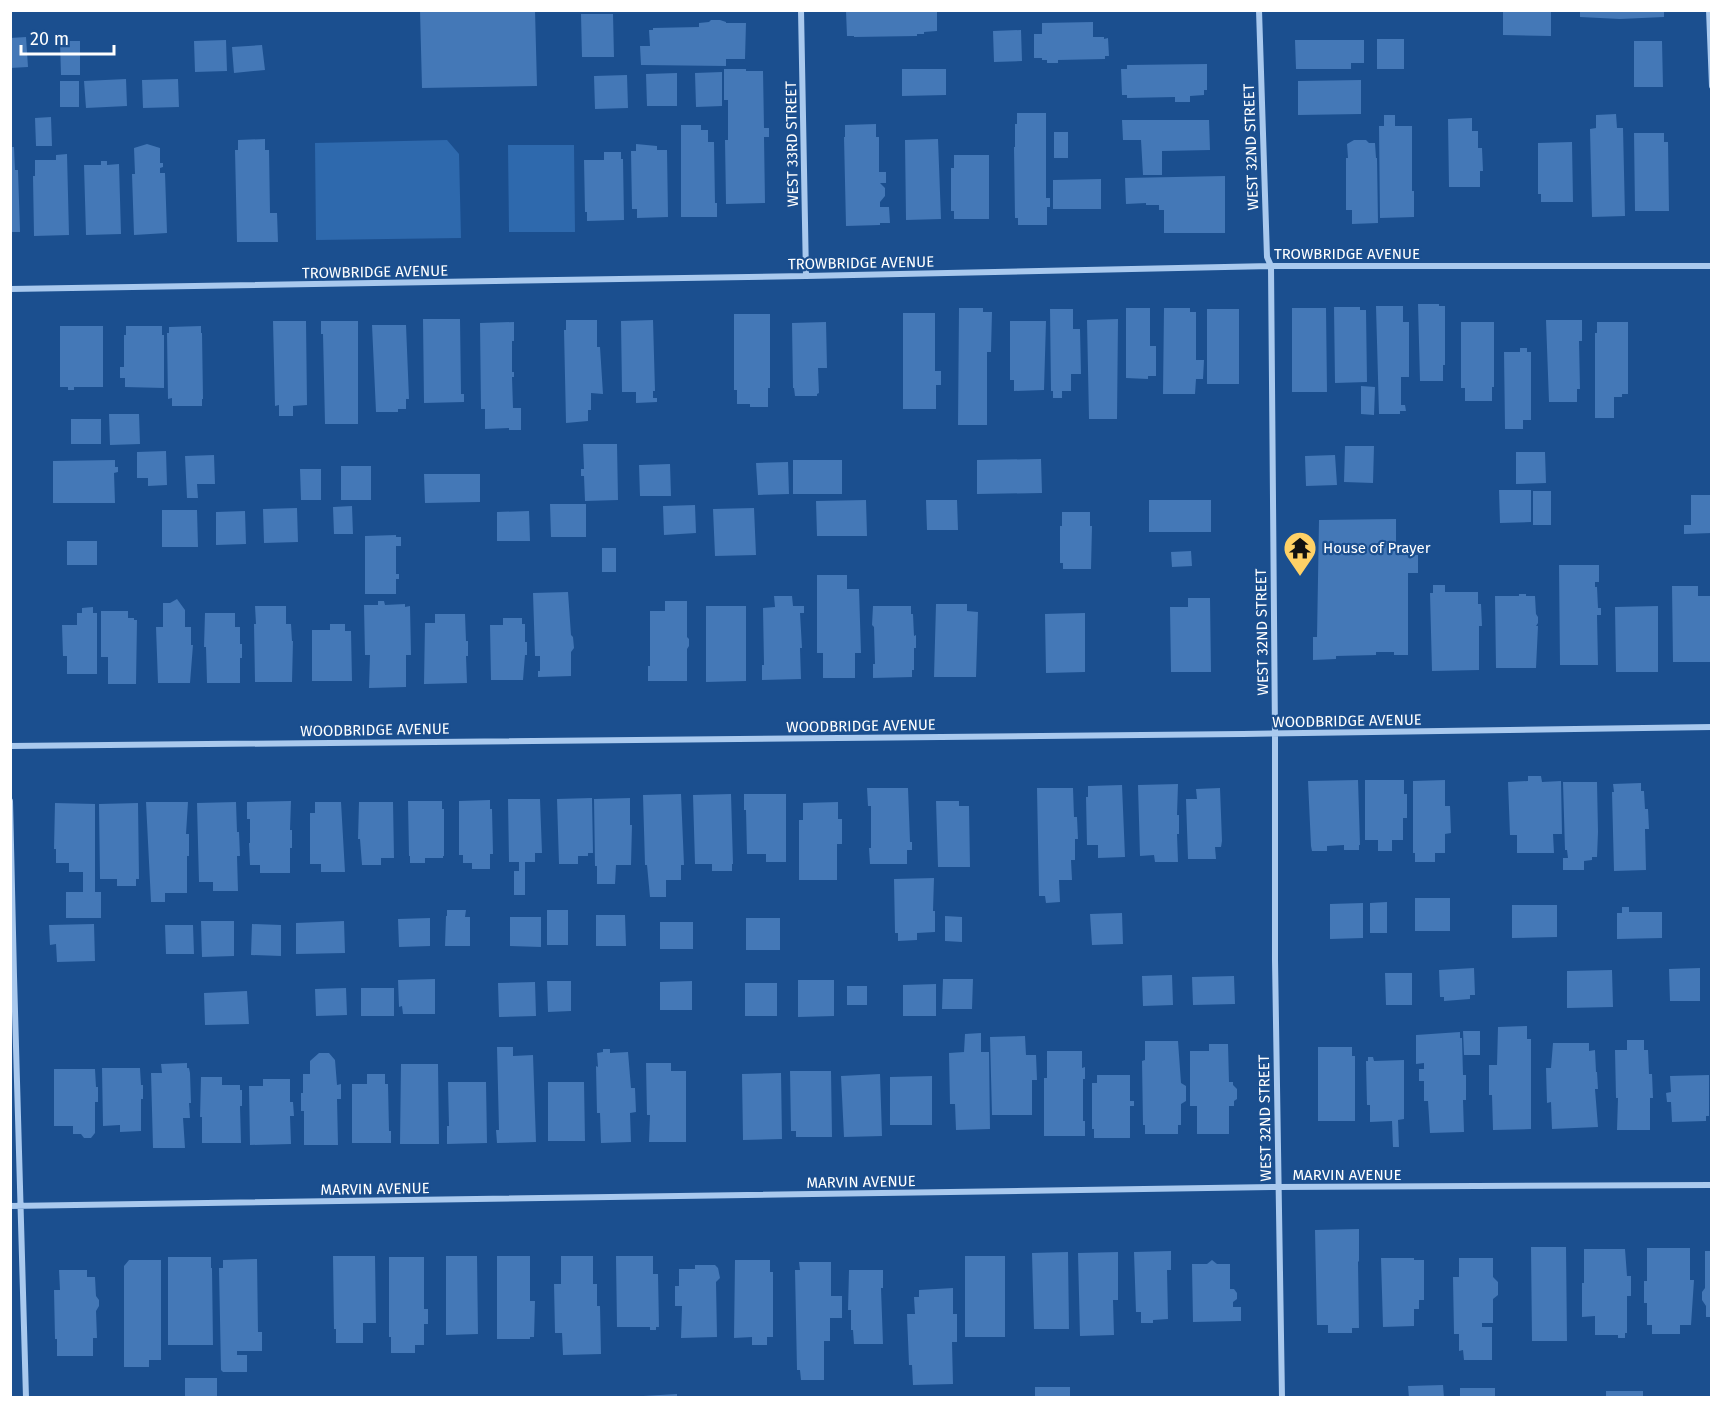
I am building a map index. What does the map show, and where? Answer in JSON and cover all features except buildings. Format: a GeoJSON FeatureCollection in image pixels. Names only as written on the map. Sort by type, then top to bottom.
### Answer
{"type":"FeatureCollection","features":[{"type":"Feature","properties":{"kind":"street","name":"WEST 33RD STREET"},"geometry":{"type":"LineString","coordinates":[[801,10],[806,276]]}},
{"type":"Feature","properties":{"kind":"street","name":"WEST 32ND STREET"},"geometry":{"type":"LineString","coordinates":[[1259,10],[1267,257],[1271,266],[1275,960],[1282,1398]]}},
{"type":"Feature","properties":{"kind":"street"},"geometry":{"type":"LineString","coordinates":[[1709,10],[1712,86]]}},
{"type":"Feature","properties":{"kind":"street","name":"TROWBRIDGE AVENUE"},"geometry":{"type":"LineString","coordinates":[[10,289],[1271,266],[1712,266]]}},
{"type":"Feature","properties":{"kind":"street","name":"WOODBRIDGE AVENUE"},"geometry":{"type":"LineString","coordinates":[[10,746],[1275,734],[1712,727]]}},
{"type":"Feature","properties":{"kind":"street"},"geometry":{"type":"LineString","coordinates":[[10,801],[26,1398]]}},
{"type":"Feature","properties":{"kind":"street","name":"MARVIN AVENUE"},"geometry":{"type":"LineString","coordinates":[[10,1206],[1278,1187],[1712,1185]]}},
{"type":"Feature","properties":{"kind":"shaded area"},"geometry":{"type":"Polygon","coordinates":[[[447,140],[459,154],[461,238],[316,240],[315,143],[447,140]]]}},
{"type":"Feature","properties":{"kind":"shaded area"},"geometry":{"type":"Polygon","coordinates":[[[508,145],[574,145],[575,232],[509,232],[508,145]]]}},
{"type":"Feature","properties":{"kind":"place","name":"House of Prayer"},"geometry":{"type":"Point","coordinates":[1300,577]}}]}
